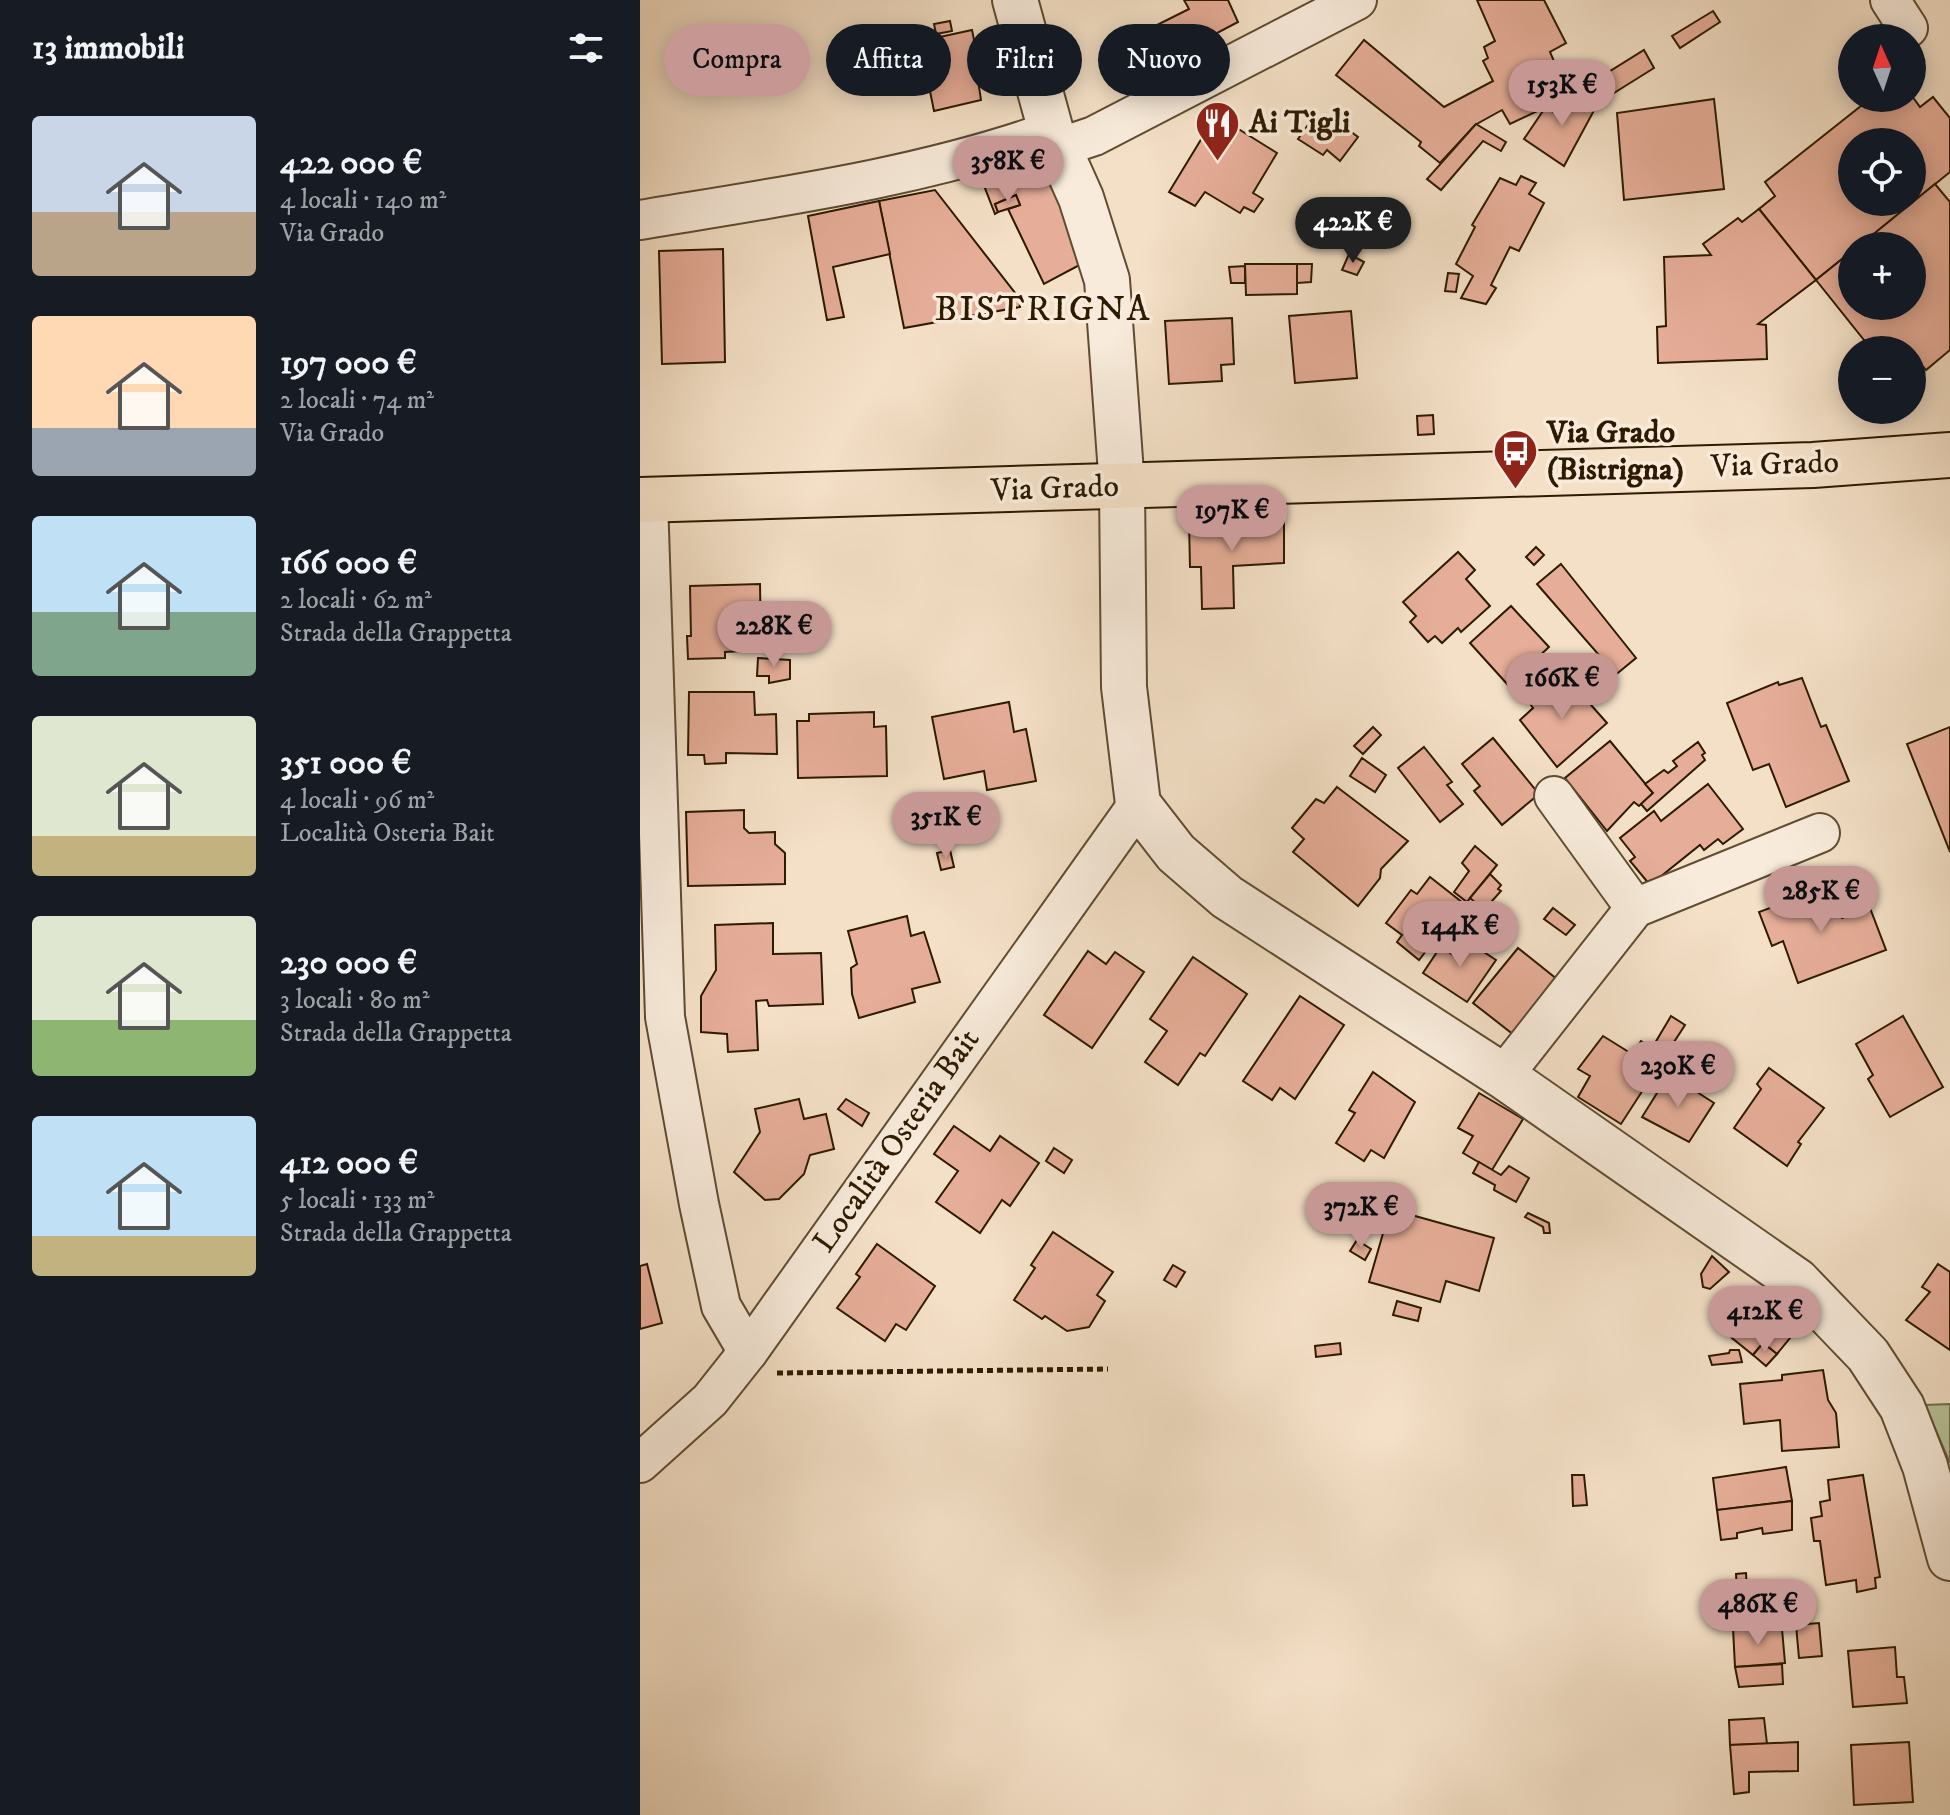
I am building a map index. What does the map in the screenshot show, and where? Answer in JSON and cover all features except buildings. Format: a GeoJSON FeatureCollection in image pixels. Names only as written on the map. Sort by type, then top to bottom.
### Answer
{"type":"FeatureCollection","features":[{"type":"Feature","properties":{"kind":"main road","name":"Via Grado"},"geometry":{"type":"LineString","coordinates":[[644,500],[1813,465],[1950,455]]}},
{"type":"Feature","properties":{"kind":"street"},"geometry":{"type":"LineString","coordinates":[[1015,0],[1054,139],[1081,198],[1107,280],[1122,487],[1124,687],[1138,804],[1176,853],[1227,897],[1503,1076],[1797,1281],[1868,1355],[1902,1407],[1925,1466],[1950,1558]]}},
{"type":"Feature","properties":{"kind":"street"},"geometry":{"type":"LineString","coordinates":[[640,220],[804,192],[1054,139],[1094,136],[1357,0]]}},
{"type":"Feature","properties":{"kind":"street"},"geometry":{"type":"LineString","coordinates":[[644,500],[665,1017],[721,1306],[744,1355]]}},
{"type":"Feature","properties":{"kind":"street"},"geometry":{"type":"LineString","coordinates":[[1554,796],[1635,908]]}},
{"type":"Feature","properties":{"kind":"street","name":"Località Osteria Bait"},"geometry":{"type":"LineString","coordinates":[[640,1463],[710,1400],[1138,804]]}},
{"type":"Feature","properties":{"kind":"street"},"geometry":{"type":"LineString","coordinates":[[1503,1076],[1635,908],[1820,833]]}},
{"type":"Feature","properties":{"kind":"path"},"geometry":{"type":"LineString","coordinates":[[744,1355],[764,1373],[1108,1369]]}},
{"type":"Feature","properties":{"kind":"green space"},"geometry":{"type":"Polygon","coordinates":[[[1950,1404],[1950,1463],[1925,1405],[1950,1404]]]}},
{"type":"Feature","properties":{"kind":"place","name":"Ai Tigli"},"geometry":{"type":"Point","coordinates":[1218,162]}},
{"type":"Feature","properties":{"kind":"place","name":"Via Grado (Bistrigna)"},"geometry":{"type":"Point","coordinates":[1516,490]}},
{"type":"Feature","properties":{"kind":"district","name":"BISTRIGNA"},"geometry":{"type":"Point","coordinates":[1043,309]}}]}
